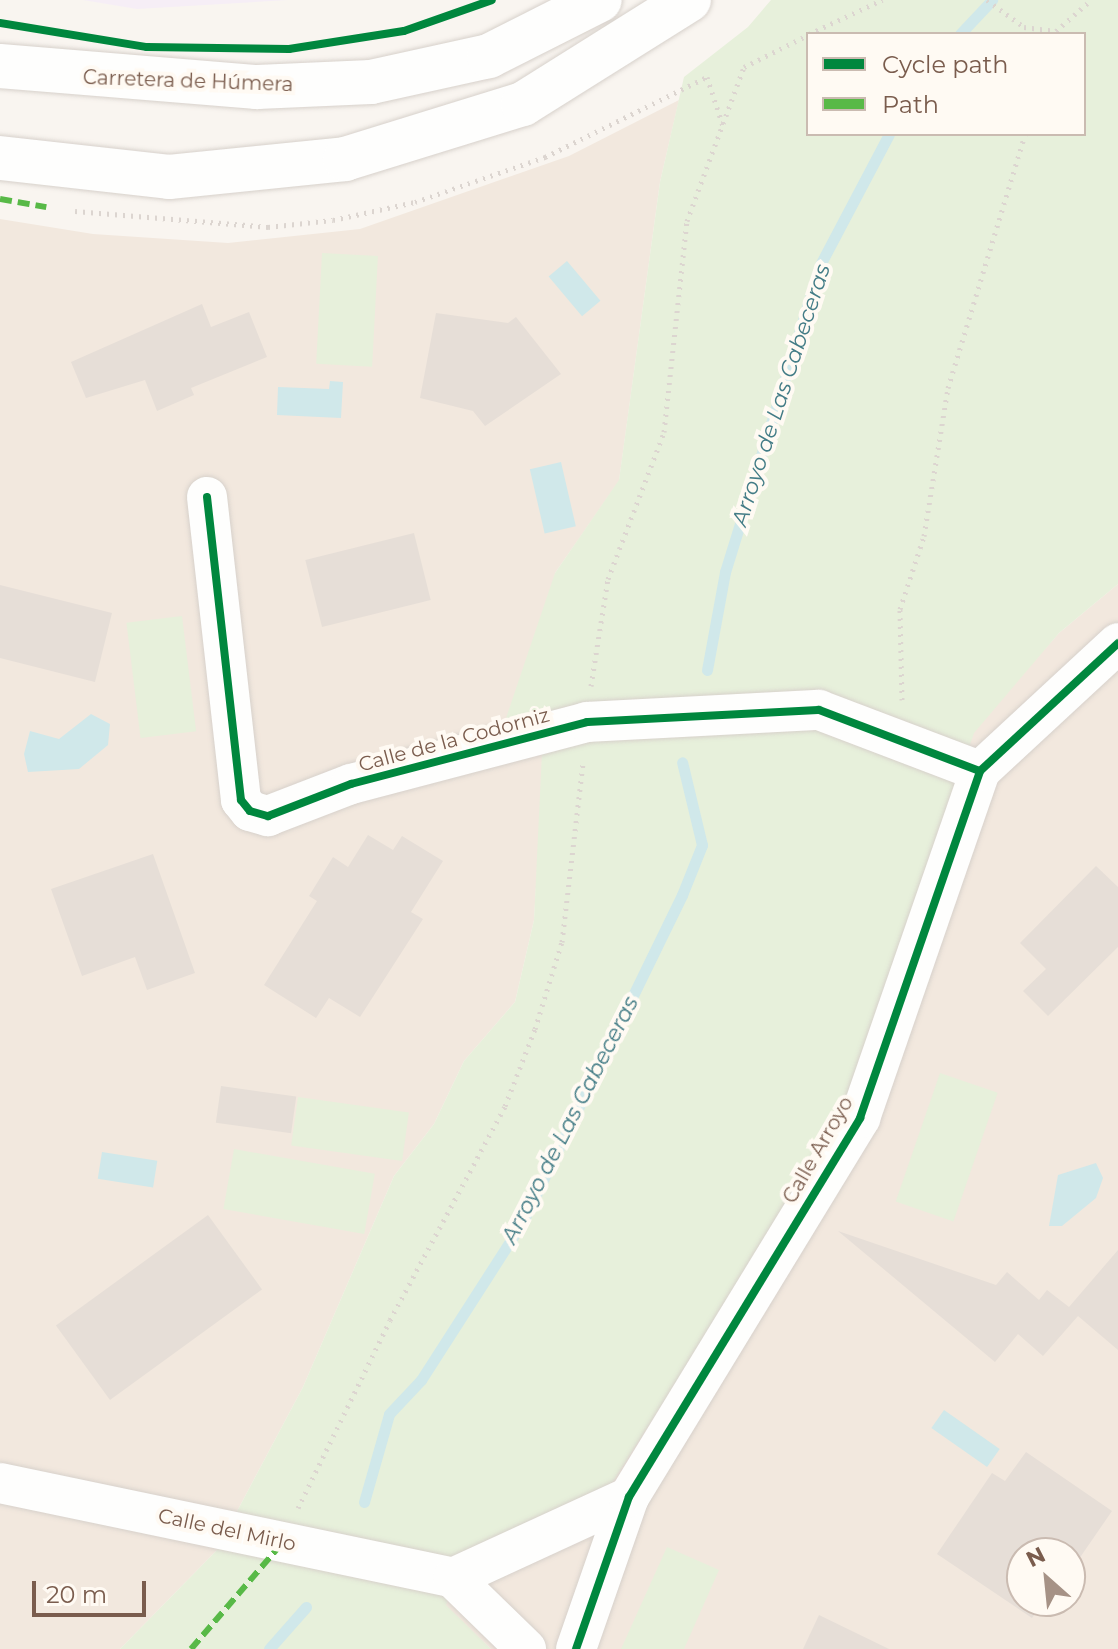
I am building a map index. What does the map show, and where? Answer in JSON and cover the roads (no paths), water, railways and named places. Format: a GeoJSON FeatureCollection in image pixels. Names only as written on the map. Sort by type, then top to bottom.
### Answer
{"type":"FeatureCollection","features":[{"type":"Feature","properties":{"kind":"street","name":"Carretera de Húmera"},"geometry":{"type":"LineString","coordinates":[[0,66],[257,87],[371,82],[489,56],[600,0]]}},
{"type":"Feature","properties":{"kind":"street"},"geometry":{"type":"LineString","coordinates":[[0,158],[169,177],[345,159],[523,104],[689,0]]}},
{"type":"Feature","properties":{"kind":"street","name":"Calle de la Codorniz"},"geometry":{"type":"LineString","coordinates":[[207,497],[241,800],[250,811],[268,816],[351,784],[587,722],[819,710],[899,736],[980,771]]}},
{"type":"Feature","properties":{"kind":"street","name":"Calle Arroyo"},"geometry":{"type":"LineString","coordinates":[[576,1649],[629,1497],[860,1118],[980,771],[1118,643]]}},
{"type":"Feature","properties":{"kind":"street","name":"Calle del Mirlo"},"geometry":{"type":"LineString","coordinates":[[0,1483],[453,1578]]}},
{"type":"Feature","properties":{"kind":"street"},"geometry":{"type":"LineString","coordinates":[[526,1649],[453,1578],[629,1497]]}},
{"type":"Feature","properties":{"kind":"water"},"geometry":{"type":"Polygon","coordinates":[[[567,261],[600,301],[582,316],[549,276],[567,261]]]}},
{"type":"Feature","properties":{"kind":"water"},"geometry":{"type":"Polygon","coordinates":[[[330,381],[343,382],[341,418],[277,415],[278,387],[329,389],[330,381]]]}},
{"type":"Feature","properties":{"kind":"water"},"geometry":{"type":"Polygon","coordinates":[[[561,462],[576,526],[545,534],[530,469],[561,462]]]}},
{"type":"Feature","properties":{"kind":"water"},"geometry":{"type":"Polygon","coordinates":[[[91,714],[110,724],[108,745],[79,769],[28,772],[24,754],[30,731],[59,739],[91,714]]]}},
{"type":"Feature","properties":{"kind":"water"},"geometry":{"type":"Polygon","coordinates":[[[102,1152],[157,1161],[153,1187],[98,1179],[102,1152]]]}},
{"type":"Feature","properties":{"kind":"water"},"geometry":{"type":"Polygon","coordinates":[[[1096,1163],[1103,1178],[1096,1198],[1062,1226],[1049,1226],[1058,1175],[1096,1163]]]}},
{"type":"Feature","properties":{"kind":"water"},"geometry":{"type":"Polygon","coordinates":[[[944,1410],[1000,1449],[987,1467],[931,1428],[944,1410]]]}},
{"type":"Feature","properties":{"kind":"waterway","name":"Arroyo de Las Cabeceras"},"geometry":{"type":"LineString","coordinates":[[962,32],[992,0]]}},
{"type":"Feature","properties":{"kind":"waterway","name":"Arroyo de Las Cabeceras"},"geometry":{"type":"LineString","coordinates":[[707,670],[725,572],[820,265],[888,136]]}},
{"type":"Feature","properties":{"kind":"waterway","name":"Arroyo de Las Cabeceras"},"geometry":{"type":"LineString","coordinates":[[364,1502],[389,1414],[421,1380],[523,1221],[682,895],[702,845],[682,762]]}},
{"type":"Feature","properties":{"kind":"waterway","name":"Arroyo de Las Cabeceras"},"geometry":{"type":"LineString","coordinates":[[269,1649],[306,1607]]}}]}
